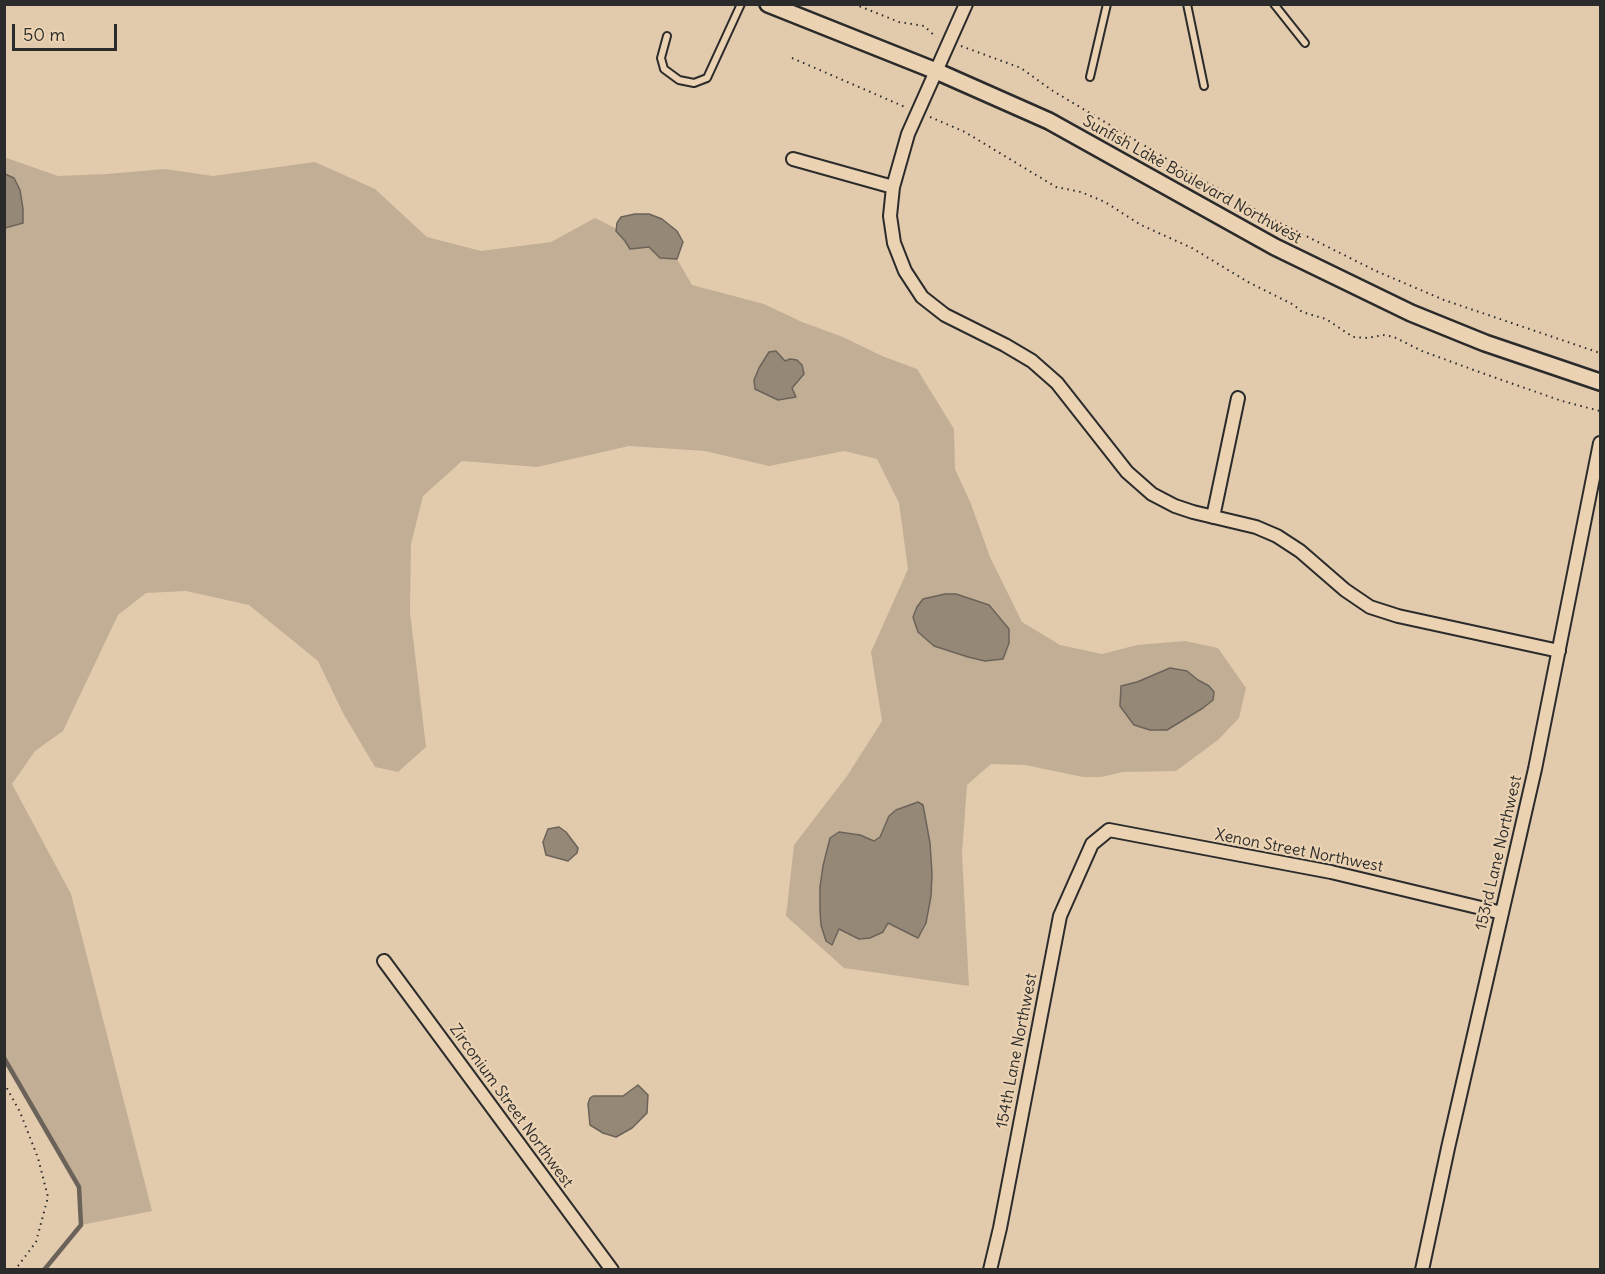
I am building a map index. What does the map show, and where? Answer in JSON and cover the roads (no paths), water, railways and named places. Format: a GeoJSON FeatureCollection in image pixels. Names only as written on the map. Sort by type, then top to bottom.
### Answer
{"type":"FeatureCollection","features":[{"type":"Feature","properties":{"kind":"street","name":"Sunfish Lake Boulevard Northwest"},"geometry":{"type":"LineString","coordinates":[[768,4],[936,71],[1049,121],[1226,221],[1326,273],[1411,313],[1485,343],[1600,382]]}},
{"type":"Feature","properties":{"kind":"street"},"geometry":{"type":"LineString","coordinates":[[966,4],[908,135],[893,187],[890,216],[894,243],[905,271],[922,297],[945,315],[1032,361],[1057,383],[1127,472],[1152,494],[1175,506],[1277,536],[1300,551],[1345,591],[1370,607],[1398,616],[1559,651]]}},
{"type":"Feature","properties":{"kind":"street"},"geometry":{"type":"LineString","coordinates":[[793,159],[893,187]]}},
{"type":"Feature","properties":{"kind":"street"},"geometry":{"type":"LineString","coordinates":[[1213,517],[1238,398]]}},
{"type":"Feature","properties":{"kind":"street","name":"153rd Lane Northwest"},"geometry":{"type":"LineString","coordinates":[[1422,1269],[1535,769],[1600,442]]}},
{"type":"Feature","properties":{"kind":"street","name":"Xenon Street Northwest"},"geometry":{"type":"LineString","coordinates":[[1092,844],[1109,830],[1331,872],[1502,913]]}},
{"type":"Feature","properties":{"kind":"street","name":"154th Lane Northwest"},"geometry":{"type":"LineString","coordinates":[[990,1269],[1000,1228],[1060,916],[1092,844]]}},
{"type":"Feature","properties":{"kind":"street","name":"Zirconium Street Northwest"},"geometry":{"type":"LineString","coordinates":[[384,961],[612,1269]]}},
{"type":"Feature","properties":{"kind":"lane"},"geometry":{"type":"LineString","coordinates":[[667,36],[661,58],[664,69],[679,80],[694,83],[707,78],[741,4]]}},
{"type":"Feature","properties":{"kind":"lane"},"geometry":{"type":"LineString","coordinates":[[1090,77],[1107,4]]}},
{"type":"Feature","properties":{"kind":"lane"},"geometry":{"type":"LineString","coordinates":[[1187,4],[1204,86]]}},
{"type":"Feature","properties":{"kind":"lane"},"geometry":{"type":"LineString","coordinates":[[1274,4],[1305,43]]}},
{"type":"Feature","properties":{"kind":"waterway"},"geometry":{"type":"LineString","coordinates":[[4,1058],[79,1187],[81,1225],[44,1270]]}}]}
